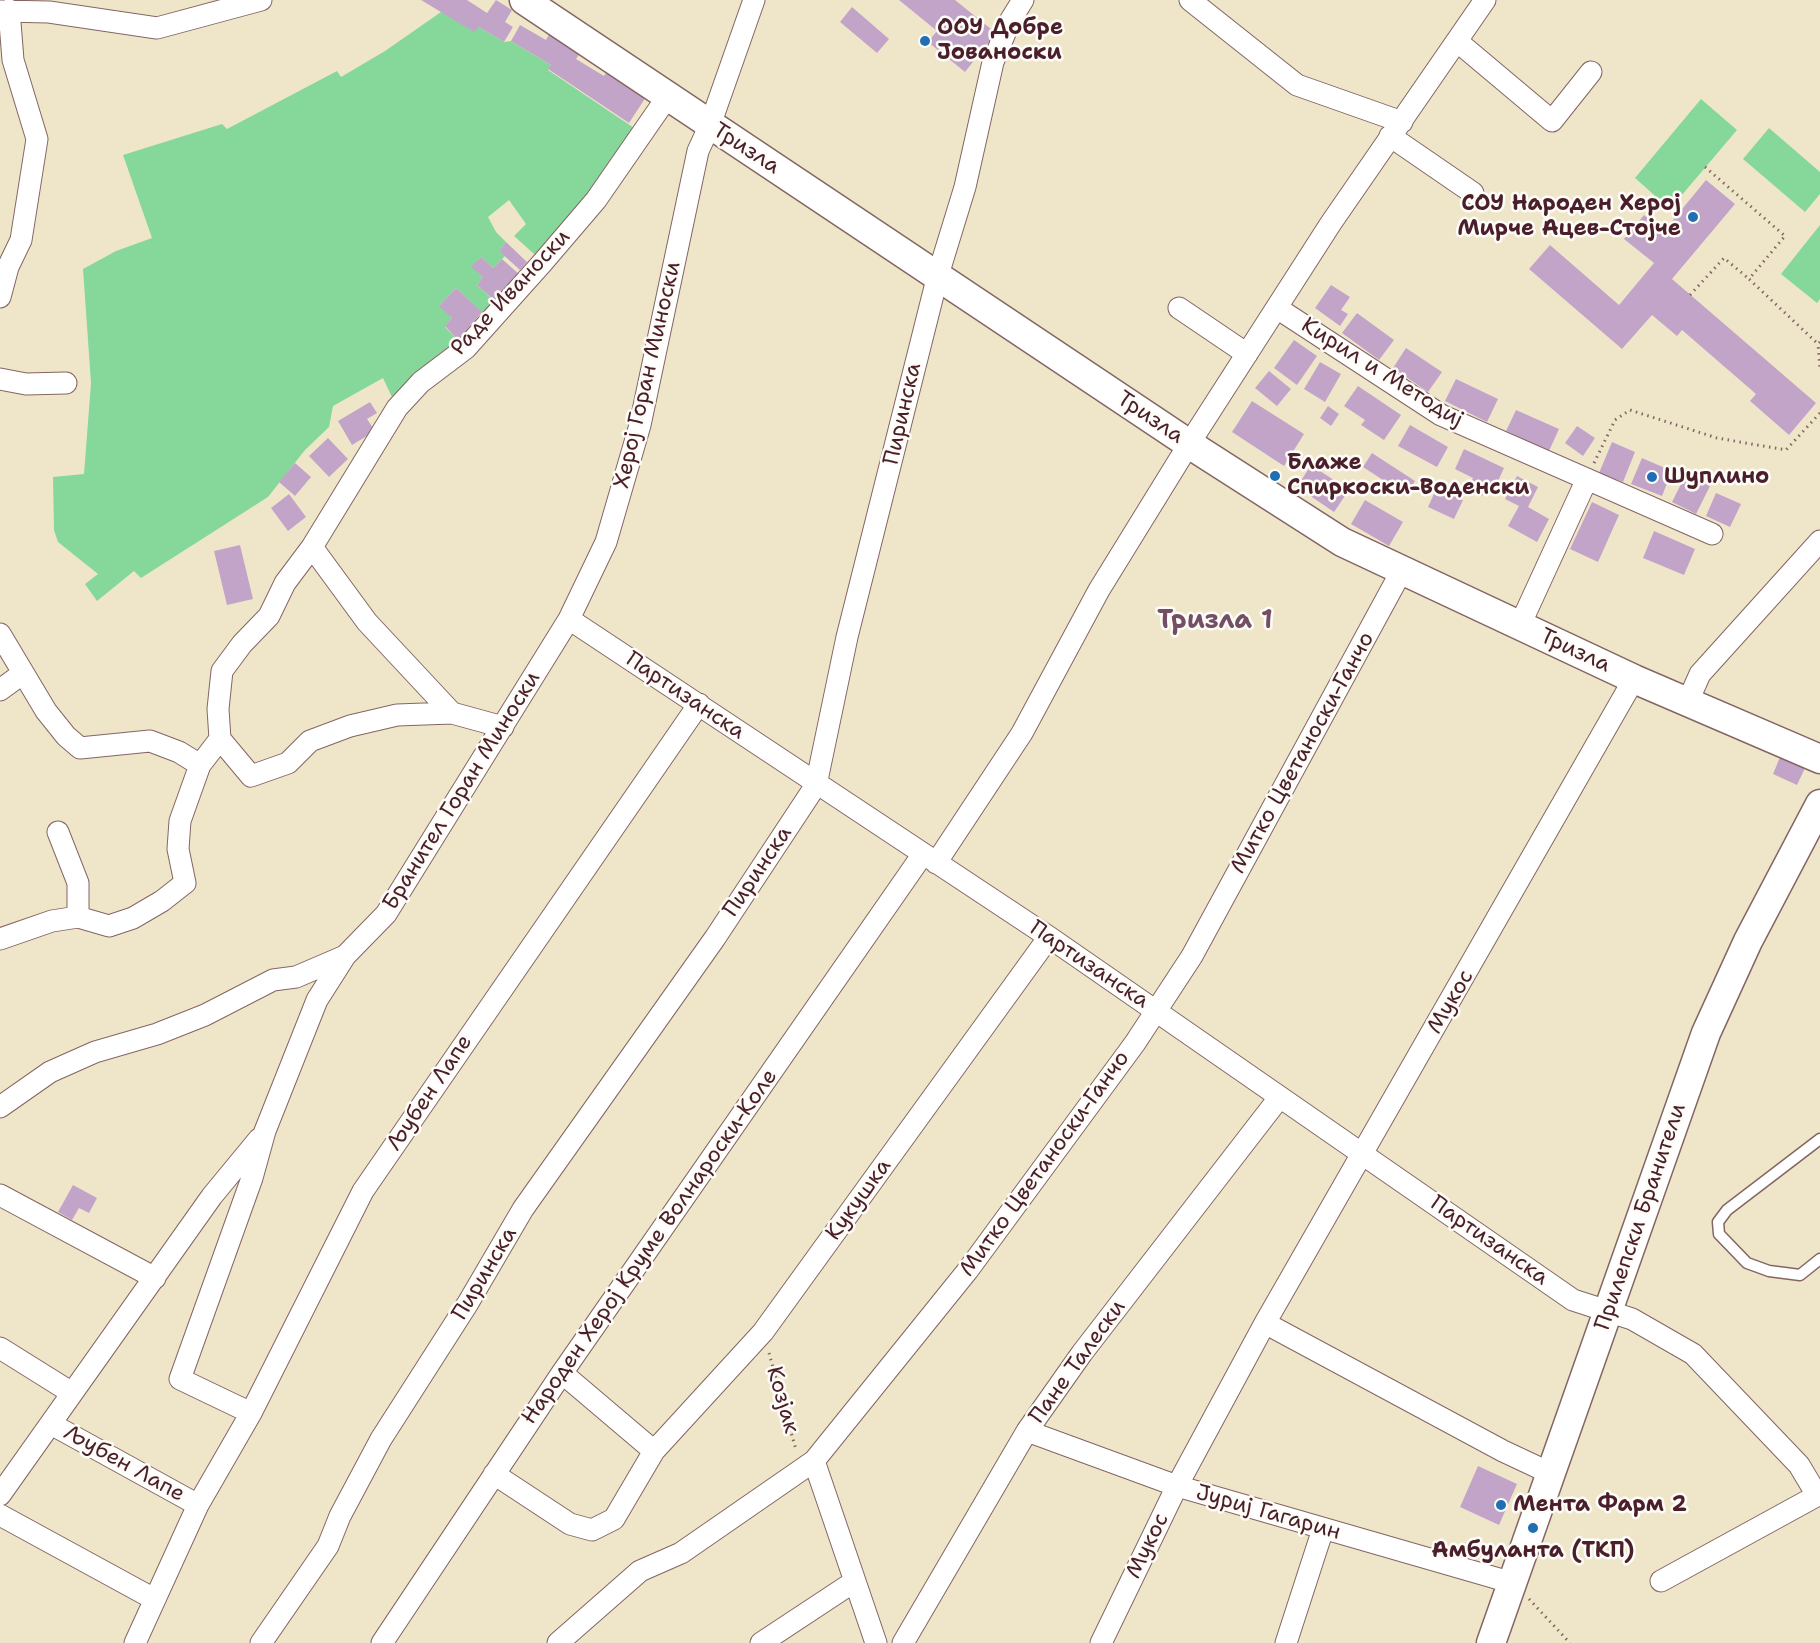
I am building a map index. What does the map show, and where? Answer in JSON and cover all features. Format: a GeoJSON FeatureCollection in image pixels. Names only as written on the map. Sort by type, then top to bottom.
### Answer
{"type":"FeatureCollection","features":[{"type":"Feature","properties":{"kind":"street"},"geometry":{"type":"LineString","coordinates":[[0,297],[8,267],[21,240],[37,138],[14,60],[5,11],[82,16],[157,28],[261,0]]}},
{"type":"Feature","properties":{"kind":"street","name":"Тризла"},"geometry":{"type":"LineString","coordinates":[[524,0],[1189,444],[1342,542],[1401,572],[1634,679],[1820,759]]}},
{"type":"Feature","properties":{"kind":"street","name":"Херој Горан Миноски"},"geometry":{"type":"LineString","coordinates":[[569,619],[606,542],[637,435],[699,151],[754,0]]}},
{"type":"Feature","properties":{"kind":"street","name":"Пиринска"},"geometry":{"type":"LineString","coordinates":[[261,1643],[328,1546],[340,1516],[381,1439],[468,1303],[524,1209],[715,938],[816,785],[847,637],[938,275],[965,187],[993,62],[1010,21],[1023,0]]}},
{"type":"Feature","properties":{"kind":"street"},"geometry":{"type":"LineString","coordinates":[[1190,0],[1297,85],[1396,129],[1473,193]]}},
{"type":"Feature","properties":{"kind":"street","name":"Народен Херој Круме Волнароски-Коле"},"geometry":{"type":"LineString","coordinates":[[382,1643],[562,1373],[929,859],[1022,733],[1099,590],[1189,444],[1396,129],[1485,0]]}},
{"type":"Feature","properties":{"kind":"street"},"geometry":{"type":"LineString","coordinates":[[1458,42],[1552,121],[1591,72]]}},
{"type":"Feature","properties":{"kind":"street","name":"Раде Иваноски"},"geometry":{"type":"LineString","coordinates":[[220,739],[218,709],[222,671],[242,644],[269,616],[285,583],[312,547],[397,408],[421,382],[466,348],[596,200],[668,96]]}},
{"type":"Feature","properties":{"kind":"street"},"geometry":{"type":"LineString","coordinates":[[1179,308],[1248,354]]}},
{"type":"Feature","properties":{"kind":"street","name":"Кирил и Методиј"},"geometry":{"type":"LineString","coordinates":[[1277,308],[1441,416],[1712,534]]}},
{"type":"Feature","properties":{"kind":"street"},"geometry":{"type":"LineString","coordinates":[[0,379],[26,384],[66,383]]}},
{"type":"Feature","properties":{"kind":"street"},"geometry":{"type":"LineString","coordinates":[[1520,625],[1587,479]]}},
{"type":"Feature","properties":{"kind":"street"},"geometry":{"type":"LineString","coordinates":[[1688,701],[1700,674],[1820,541]]}},
{"type":"Feature","properties":{"kind":"street"},"geometry":{"type":"LineString","coordinates":[[312,547],[366,622],[452,713]]}},
{"type":"Feature","properties":{"kind":"street","name":"Митко Цветаноски-Ганчо"},"geometry":{"type":"LineString","coordinates":[[558,1643],[640,1571],[681,1553],[808,1465],[968,1270],[1156,1011],[1198,945],[1401,572]]}},
{"type":"Feature","properties":{"kind":"street","name":"Партизанска"},"geometry":{"type":"LineString","coordinates":[[569,619],[1048,937],[1573,1300],[1632,1319],[1693,1354],[1799,1465],[1819,1495]]}},
{"type":"Feature","properties":{"kind":"street","name":"Бранител Горан Миноски"},"geometry":{"type":"LineString","coordinates":[[251,1413],[180,1379],[252,1178],[265,1131],[317,1000],[345,956],[386,914],[569,619]]}},
{"type":"Feature","properties":{"kind":"street"},"geometry":{"type":"LineString","coordinates":[[0,634],[46,711],[66,736],[80,748],[150,741],[179,752],[200,765]]}},
{"type":"Feature","properties":{"kind":"street"},"geometry":{"type":"LineString","coordinates":[[0,690],[22,674]]}},
{"type":"Feature","properties":{"kind":"street","name":"Мукос"},"geometry":{"type":"LineString","coordinates":[[1101,1643],[1177,1486],[1265,1323],[1364,1154],[1634,679]]}},
{"type":"Feature","properties":{"kind":"street","name":"Љубен Лапе"},"geometry":{"type":"LineString","coordinates":[[135,1643],[198,1505],[251,1413],[363,1191],[699,704]]}},
{"type":"Feature","properties":{"kind":"street"},"geometry":{"type":"LineString","coordinates":[[0,939],[52,921],[78,917],[109,926],[134,918],[162,901],[185,883],[178,849],[180,821],[200,765],[220,739],[251,776],[288,763],[310,741],[350,726],[397,715],[452,713],[503,727]]}},
{"type":"Feature","properties":{"kind":"street","name":"Прилепски Бранители"},"geometry":{"type":"LineString","coordinates":[[1491,1643],[1706,1033],[1748,941],[1820,804]]}},
{"type":"Feature","properties":{"kind":"street"},"geometry":{"type":"LineString","coordinates":[[58,832],[78,883],[78,917]]}},
{"type":"Feature","properties":{"kind":"street","name":"Кукушка"},"geometry":{"type":"LineString","coordinates":[[495,1474],[570,1524],[591,1530],[614,1519],[654,1451],[763,1332],[1048,937]]}},
{"type":"Feature","properties":{"kind":"street","name":"Бранител Горан Миноски"},"geometry":{"type":"LineString","coordinates":[[0,1107],[50,1072],[95,1052],[157,1034],[205,1015],[273,980],[296,977],[345,956]]}},
{"type":"Feature","properties":{"kind":"street","name":"Пане Талески"},"geometry":{"type":"LineString","coordinates":[[903,1643],[1028,1431],[1082,1353],[1279,1098]]}},
{"type":"Feature","properties":{"kind":"street","name":"Бранител Горан Миноски"},"geometry":{"type":"LineString","coordinates":[[0,1495],[212,1196],[265,1131]]}},
{"type":"Feature","properties":{"kind":"street"},"geometry":{"type":"LineString","coordinates":[[0,1195],[154,1278]]}},
{"type":"Feature","properties":{"kind":"street"},"geometry":{"type":"LineString","coordinates":[[1265,1323],[1503,1451],[1552,1474]]}},
{"type":"Feature","properties":{"kind":"street"},"geometry":{"type":"LineString","coordinates":[[2,1353],[72,1393]]}},
{"type":"Feature","properties":{"kind":"street"},"geometry":{"type":"LineString","coordinates":[[562,1373],[654,1451]]}},
{"type":"Feature","properties":{"kind":"street","name":"Љубен Лапе"},"geometry":{"type":"LineString","coordinates":[[51,1424],[198,1505]]}},
{"type":"Feature","properties":{"kind":"street","name":"Јуриј Гагарин"},"geometry":{"type":"LineString","coordinates":[[1028,1431],[1177,1486],[1513,1583]]}},
{"type":"Feature","properties":{"kind":"street","name":"Козјак"},"geometry":{"type":"LineString","coordinates":[[808,1465],[855,1581],[876,1643]]}},
{"type":"Feature","properties":{"kind":"street"},"geometry":{"type":"LineString","coordinates":[[1661,1581],[1819,1495]]}},
{"type":"Feature","properties":{"kind":"street"},"geometry":{"type":"LineString","coordinates":[[0,1515],[154,1599]]}},
{"type":"Feature","properties":{"kind":"street"},"geometry":{"type":"LineString","coordinates":[[1286,1643],[1323,1529]]}},
{"type":"Feature","properties":{"kind":"street"},"geometry":{"type":"LineString","coordinates":[[760,1643],[855,1581]]}},
{"type":"Feature","properties":{"kind":"lane"},"geometry":{"type":"LineString","coordinates":[[1820,1139],[1727,1210],[1718,1222],[1719,1234],[1747,1263],[1769,1271],[1800,1275],[1820,1260]]}},
{"type":"Feature","properties":{"kind":"path"},"geometry":{"type":"LineString","coordinates":[[1705,167],[1785,236],[1749,279]]}},
{"type":"Feature","properties":{"kind":"path"},"geometry":{"type":"LineString","coordinates":[[1690,295],[1724,258],[1819,343],[1820,368]]}},
{"type":"Feature","properties":{"kind":"path"},"geometry":{"type":"LineString","coordinates":[[1587,479],[1615,420],[1630,410],[1717,438],[1786,450],[1820,413]]}},
{"type":"Feature","properties":{"kind":"path","name":"Козјак"},"geometry":{"type":"LineString","coordinates":[[763,1332],[808,1465]]}},
{"type":"Feature","properties":{"kind":"path"},"geometry":{"type":"LineString","coordinates":[[1513,1583],[1570,1643]]}},
{"type":"Feature","properties":{"kind":"green space"},"geometry":{"type":"Polygon","coordinates":[[[441,12],[479,27],[504,42],[511,41],[551,65],[548,70],[643,134],[543,262],[514,236],[526,224],[509,200],[488,217],[496,232],[506,242],[499,251],[505,256],[493,268],[481,257],[472,267],[483,277],[477,285],[502,308],[490,320],[456,288],[440,305],[452,318],[445,327],[466,348],[397,408],[383,378],[333,406],[329,427],[305,450],[268,497],[141,578],[134,571],[97,601],[85,584],[98,574],[58,542],[54,530],[53,477],[84,474],[91,383],[83,269],[116,251],[152,238],[123,155],[222,124],[227,129],[337,71],[341,77],[385,51],[441,12]]]}},
{"type":"Feature","properties":{"kind":"green space"},"geometry":{"type":"Polygon","coordinates":[[[1701,99],[1737,130],[1670,209],[1635,178],[1701,99]]]}},
{"type":"Feature","properties":{"kind":"green space"},"geometry":{"type":"Polygon","coordinates":[[[1769,128],[1820,172],[1820,194],[1805,212],[1743,159],[1769,128]]]}},
{"type":"Feature","properties":{"kind":"green space"},"geometry":{"type":"Polygon","coordinates":[[[1820,225],[1820,299],[1817,303],[1781,274],[1820,225]]]}},
{"type":"Feature","properties":{"kind":"building"},"geometry":{"type":"Polygon","coordinates":[[[421,0],[467,0],[487,13],[496,0],[512,10],[505,22],[513,27],[504,42],[479,27],[474,32],[421,0]]]}},
{"type":"Feature","properties":{"kind":"building"},"geometry":{"type":"Polygon","coordinates":[[[899,0],[955,0],[996,33],[965,72],[928,42],[937,31],[899,0]]]}},
{"type":"Feature","properties":{"kind":"building"},"geometry":{"type":"Polygon","coordinates":[[[852,7],[889,39],[877,53],[840,22],[852,7]]]}},
{"type":"Feature","properties":{"kind":"building"},"geometry":{"type":"Polygon","coordinates":[[[520,25],[546,40],[549,34],[580,53],[576,59],[604,76],[607,71],[646,97],[629,123],[548,69],[551,65],[511,41],[520,25]]]}},
{"type":"Feature","properties":{"kind":"building"},"geometry":{"type":"Polygon","coordinates":[[[1706,180],[1735,204],[1672,279],[1816,403],[1789,435],[1750,401],[1756,394],[1682,330],[1677,336],[1652,315],[1622,349],[1529,269],[1550,245],[1619,305],[1654,263],[1624,239],[1644,215],[1664,231],[1706,180]]]}},
{"type":"Feature","properties":{"kind":"building"},"geometry":{"type":"Polygon","coordinates":[[[506,242],[527,262],[520,270],[499,251],[506,242]]]}},
{"type":"Feature","properties":{"kind":"building"},"geometry":{"type":"Polygon","coordinates":[[[481,257],[493,268],[502,259],[520,275],[497,303],[477,285],[483,277],[471,267],[481,257]]]}},
{"type":"Feature","properties":{"kind":"building"},"geometry":{"type":"Polygon","coordinates":[[[1331,285],[1350,297],[1341,310],[1348,314],[1340,326],[1315,308],[1331,285]]]}},
{"type":"Feature","properties":{"kind":"building"},"geometry":{"type":"Polygon","coordinates":[[[456,288],[482,312],[458,340],[445,326],[452,318],[439,306],[456,288]]]}},
{"type":"Feature","properties":{"kind":"building"},"geometry":{"type":"Polygon","coordinates":[[[1357,313],[1394,340],[1379,360],[1342,333],[1357,313]]]}},
{"type":"Feature","properties":{"kind":"building"},"geometry":{"type":"Polygon","coordinates":[[[1294,340],[1317,356],[1297,385],[1274,368],[1294,340]]]}},
{"type":"Feature","properties":{"kind":"building"},"geometry":{"type":"Polygon","coordinates":[[[1406,348],[1442,372],[1428,392],[1393,368],[1406,348]]]}},
{"type":"Feature","properties":{"kind":"building"},"geometry":{"type":"Polygon","coordinates":[[[1320,362],[1341,374],[1325,402],[1304,389],[1320,362]]]}},
{"type":"Feature","properties":{"kind":"building"},"geometry":{"type":"Polygon","coordinates":[[[1269,371],[1291,389],[1277,406],[1255,388],[1269,371]]]}},
{"type":"Feature","properties":{"kind":"building"},"geometry":{"type":"Polygon","coordinates":[[[1456,379],[1498,399],[1487,422],[1445,401],[1456,379]]]}},
{"type":"Feature","properties":{"kind":"building"},"geometry":{"type":"Polygon","coordinates":[[[1358,386],[1401,415],[1384,440],[1361,425],[1365,420],[1344,406],[1358,386]]]}},
{"type":"Feature","properties":{"kind":"building"},"geometry":{"type":"Polygon","coordinates":[[[1252,401],[1304,434],[1284,466],[1232,432],[1252,401]]]}},
{"type":"Feature","properties":{"kind":"building"},"geometry":{"type":"Polygon","coordinates":[[[370,402],[377,413],[367,419],[375,431],[352,445],[338,421],[370,402]]]}},
{"type":"Feature","properties":{"kind":"building"},"geometry":{"type":"Polygon","coordinates":[[[1328,406],[1339,414],[1331,426],[1320,418],[1328,406]]]}},
{"type":"Feature","properties":{"kind":"building"},"geometry":{"type":"Polygon","coordinates":[[[1516,410],[1559,429],[1549,451],[1506,431],[1516,410]]]}},
{"type":"Feature","properties":{"kind":"building"},"geometry":{"type":"Polygon","coordinates":[[[1410,425],[1448,447],[1437,467],[1398,446],[1410,425]]]}},
{"type":"Feature","properties":{"kind":"building"},"geometry":{"type":"Polygon","coordinates":[[[1577,426],[1595,438],[1583,456],[1565,443],[1577,426]]]}},
{"type":"Feature","properties":{"kind":"building"},"geometry":{"type":"Polygon","coordinates":[[[328,438],[348,459],[329,477],[309,456],[328,438]]]}},
{"type":"Feature","properties":{"kind":"building"},"geometry":{"type":"Polygon","coordinates":[[[1612,442],[1635,452],[1623,482],[1599,473],[1612,442]]]}},
{"type":"Feature","properties":{"kind":"building"},"geometry":{"type":"Polygon","coordinates":[[[1464,449],[1504,468],[1494,490],[1486,487],[1482,496],[1468,490],[1473,478],[1455,469],[1464,449]]]}},
{"type":"Feature","properties":{"kind":"building"},"geometry":{"type":"Polygon","coordinates":[[[1372,453],[1415,481],[1406,495],[1363,467],[1372,453]]]}},
{"type":"Feature","properties":{"kind":"building","name":"Шуплино"},"geometry":{"type":"Polygon","coordinates":[[[1642,458],[1672,471],[1662,496],[1631,484],[1642,458]]]}},
{"type":"Feature","properties":{"kind":"building"},"geometry":{"type":"Polygon","coordinates":[[[295,463],[311,477],[295,496],[279,482],[295,463]]]}},
{"type":"Feature","properties":{"kind":"building"},"geometry":{"type":"Polygon","coordinates":[[[1311,465],[1349,490],[1334,512],[1297,487],[1311,465]]]}},
{"type":"Feature","properties":{"kind":"building"},"geometry":{"type":"Polygon","coordinates":[[[1686,474],[1710,486],[1696,514],[1672,502],[1686,474]]]}},
{"type":"Feature","properties":{"kind":"building"},"geometry":{"type":"Polygon","coordinates":[[[1517,476],[1538,487],[1528,507],[1549,519],[1537,542],[1508,526],[1519,506],[1505,499],[1517,476]]]}},
{"type":"Feature","properties":{"kind":"building"},"geometry":{"type":"Polygon","coordinates":[[[1437,487],[1463,500],[1454,519],[1428,507],[1437,487]]]}},
{"type":"Feature","properties":{"kind":"building"},"geometry":{"type":"Polygon","coordinates":[[[1716,493],[1741,504],[1730,527],[1706,516],[1716,493]]]}},
{"type":"Feature","properties":{"kind":"building"},"geometry":{"type":"Polygon","coordinates":[[[289,494],[306,517],[288,531],[271,508],[289,494]]]}},
{"type":"Feature","properties":{"kind":"building"},"geometry":{"type":"Polygon","coordinates":[[[1365,500],[1403,522],[1389,546],[1351,524],[1365,500]]]}},
{"type":"Feature","properties":{"kind":"building"},"geometry":{"type":"Polygon","coordinates":[[[1592,502],[1619,515],[1598,562],[1570,549],[1592,502]]]}},
{"type":"Feature","properties":{"kind":"building"},"geometry":{"type":"Polygon","coordinates":[[[1654,531],[1695,549],[1684,575],[1643,558],[1654,531]]]}},
{"type":"Feature","properties":{"kind":"building"},"geometry":{"type":"Polygon","coordinates":[[[240,545],[253,599],[227,605],[214,551],[240,545]]]}},
{"type":"Feature","properties":{"kind":"building"},"geometry":{"type":"Polygon","coordinates":[[[1780,757],[1805,768],[1797,785],[1773,774],[1780,757]]]}},
{"type":"Feature","properties":{"kind":"building"},"geometry":{"type":"Polygon","coordinates":[[[73,1185],[97,1198],[89,1213],[79,1208],[72,1220],[58,1212],[73,1185]]]}},
{"type":"Feature","properties":{"kind":"building"},"geometry":{"type":"Polygon","coordinates":[[[1478,1466],[1517,1484],[1499,1525],[1460,1507],[1478,1466]]]}},
{"type":"Feature","properties":{"kind":"place","name":"ООУ Добре Јованоски"},"geometry":{"type":"Point","coordinates":[925,41]}},
{"type":"Feature","properties":{"kind":"place","name":"СОУ Народен Херој Мирче Ацев-Стојче"},"geometry":{"type":"Point","coordinates":[1693,217]}},
{"type":"Feature","properties":{"kind":"place","name":"Блаже Спиркоски-Воденски"},"geometry":{"type":"Point","coordinates":[1275,476]}},
{"type":"Feature","properties":{"kind":"place","name":"Шуплино"},"geometry":{"type":"Point","coordinates":[1652,477]}},
{"type":"Feature","properties":{"kind":"place","name":"Мента Фарм 2"},"geometry":{"type":"Point","coordinates":[1501,1505]}},
{"type":"Feature","properties":{"kind":"place","name":"Амбуланта (ТКП)"},"geometry":{"type":"Point","coordinates":[1533,1528]}},
{"type":"Feature","properties":{"kind":"district","name":"Тризла 1"},"geometry":{"type":"Point","coordinates":[1215,621]}}]}
